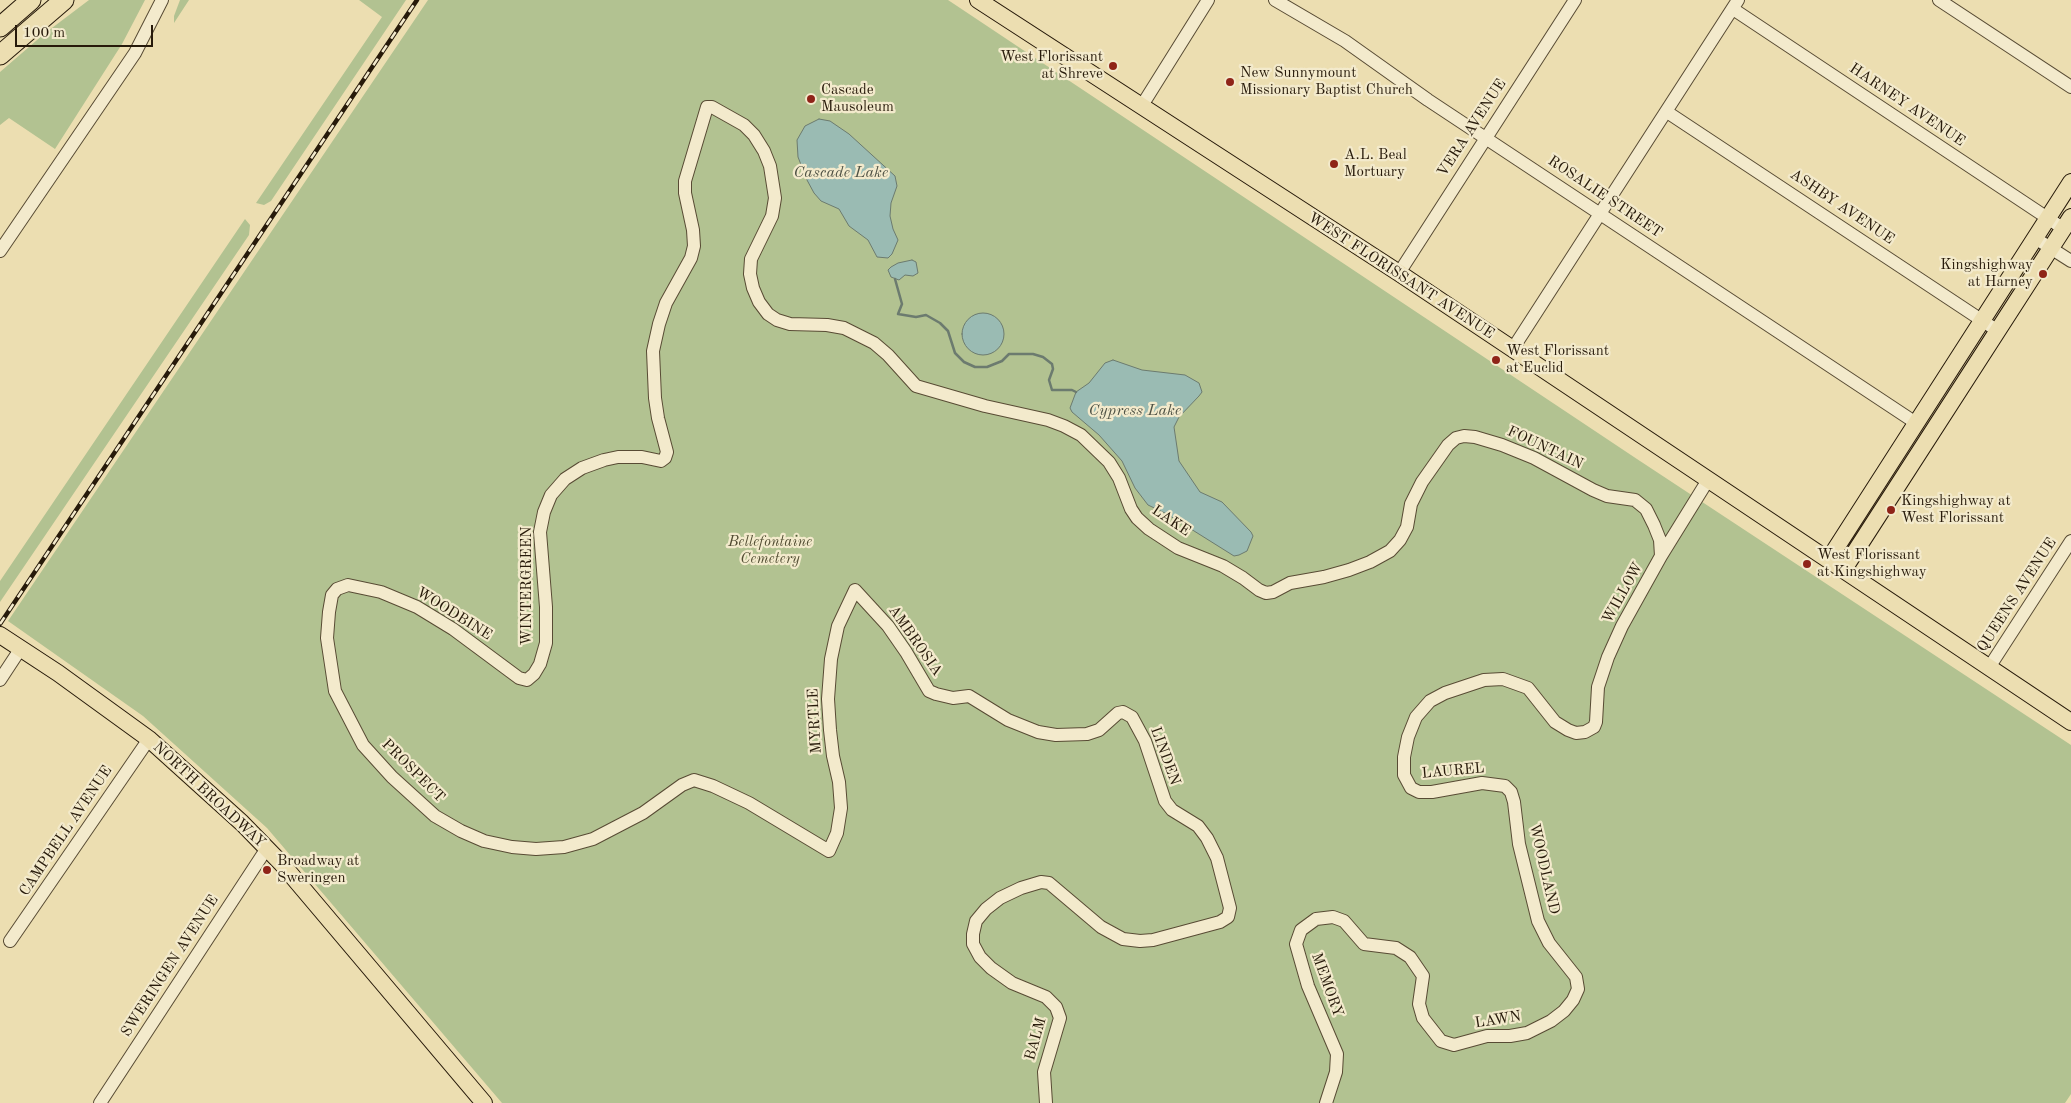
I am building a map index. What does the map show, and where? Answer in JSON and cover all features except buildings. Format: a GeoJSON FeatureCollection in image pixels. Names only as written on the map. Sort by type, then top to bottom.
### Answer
{"type":"FeatureCollection","features":[{"type":"Feature","properties":{"kind":"highway"},"geometry":{"type":"LineString","coordinates":[[0,27],[31,0]]}},
{"type":"Feature","properties":{"kind":"highway"},"geometry":{"type":"LineString","coordinates":[[0,55],[64,0]]}},
{"type":"Feature","properties":{"kind":"main road","name":"WEST FLORISSANT AVENUE"},"geometry":{"type":"LineString","coordinates":[[978,0],[1399,273],[1512,350],[1990,666],[2071,722]]}},
{"type":"Feature","properties":{"kind":"main road"},"geometry":{"type":"LineString","coordinates":[[1829,559],[2071,182]]}},
{"type":"Feature","properties":{"kind":"main road"},"geometry":{"type":"LineString","coordinates":[[1844,569],[2067,223]]}},
{"type":"Feature","properties":{"kind":"main road","name":"NORTH BROADWAY"},"geometry":{"type":"LineString","coordinates":[[2,636],[105,706],[149,739],[267,848],[481,1102]]}},
{"type":"Feature","properties":{"kind":"street"},"geometry":{"type":"LineString","coordinates":[[0,251],[135,53],[162,0]]}},
{"type":"Feature","properties":{"kind":"street"},"geometry":{"type":"LineString","coordinates":[[1141,107],[1208,0]]}},
{"type":"Feature","properties":{"kind":"street","name":"ROSALIE STREET"},"geometry":{"type":"LineString","coordinates":[[1275,0],[1345,41],[1428,100],[1486,136],[1916,423]]}},
{"type":"Feature","properties":{"kind":"street","name":"VERA AVENUE"},"geometry":{"type":"LineString","coordinates":[[1399,273],[1575,0]]}},
{"type":"Feature","properties":{"kind":"street"},"geometry":{"type":"LineString","coordinates":[[1939,0],[2071,87]]}},
{"type":"Feature","properties":{"kind":"street"},"geometry":{"type":"LineString","coordinates":[[1512,350],[1736,4]]}},
{"type":"Feature","properties":{"kind":"street","name":"HARNEY AVENUE"},"geometry":{"type":"LineString","coordinates":[[1736,4],[2048,218],[2067,223]]}},
{"type":"Feature","properties":{"kind":"street","name":"LAKE"},"geometry":{"type":"LineString","coordinates":[[665,458],[667,452],[655,398],[653,351],[658,324],[666,303],[686,269],[694,246],[693,230],[685,194],[685,181],[707,107],[712,107],[744,125],[754,135],[764,151],[770,166],[775,198],[774,207],[772,216],[751,259],[750,274],[759,302],[768,314],[777,320],[790,324],[827,325],[844,328],[860,334],[888,355],[916,386],[985,406],[1048,420],[1081,435],[1109,462],[1119,478],[1131,509],[1137,518],[1148,529],[1178,548],[1223,566],[1266,593],[1273,592],[1290,583],[1349,570],[1370,562],[1390,551],[1400,540],[1406,527],[1411,504]]}},
{"type":"Feature","properties":{"kind":"street","name":"ASHBY AVENUE"},"geometry":{"type":"LineString","coordinates":[[1667,112],[1998,331]]}},
{"type":"Feature","properties":{"kind":"street"},"geometry":{"type":"LineString","coordinates":[[2035,238],[2071,261]]}},
{"type":"Feature","properties":{"kind":"street","name":"FOUNTAIN"},"geometry":{"type":"LineString","coordinates":[[1411,504],[1422,482],[1448,445],[1456,438],[1475,437],[1502,445],[1534,458],[1607,496],[1635,500],[1646,510],[1654,525],[1660,540],[1661,556]]}},
{"type":"Feature","properties":{"kind":"street","name":"WINTERGREEN"},"geometry":{"type":"LineString","coordinates":[[527,680],[534,674],[540,664],[546,643],[546,608],[540,532],[544,512],[551,495],[565,479],[582,468],[604,460],[618,457],[642,457],[661,461],[665,458]]}},
{"type":"Feature","properties":{"kind":"street","name":"WILLOW"},"geometry":{"type":"LineString","coordinates":[[1589,730],[1596,722],[1598,688],[1608,657],[1622,626],[1661,556],[1708,480]]}},
{"type":"Feature","properties":{"kind":"street","name":"QUEENS AVENUE"},"geometry":{"type":"LineString","coordinates":[[1990,666],[2071,541]]}},
{"type":"Feature","properties":{"kind":"street","name":"WOODBINE"},"geometry":{"type":"LineString","coordinates":[[332,595],[337,589],[348,585],[381,592],[410,605],[454,630],[519,678],[527,680]]}},
{"type":"Feature","properties":{"kind":"street","name":"AMBROSIA"},"geometry":{"type":"LineString","coordinates":[[854,590],[888,626],[929,691],[953,698],[969,696],[1008,720],[1038,732],[1056,735],[1087,734],[1098,730],[1118,713]]}},
{"type":"Feature","properties":{"kind":"street","name":"MYRTLE"},"geometry":{"type":"LineString","coordinates":[[694,780],[713,786],[749,803],[829,851],[838,833],[841,808],[839,782],[830,730],[828,699],[831,659],[838,626],[854,590]]}},
{"type":"Feature","properties":{"kind":"street","name":"PROSPECT"},"geometry":{"type":"LineString","coordinates":[[332,595],[329,612],[328,647],[335,690],[346,713],[364,745],[392,778],[435,816],[461,832],[484,841],[512,847],[536,849],[564,847],[593,839],[619,827],[654,806],[682,784],[694,780]]}},
{"type":"Feature","properties":{"kind":"street"},"geometry":{"type":"LineString","coordinates":[[0,680],[21,648]]}},
{"type":"Feature","properties":{"kind":"street","name":"LAUREL"},"geometry":{"type":"LineString","coordinates":[[1508,789],[1505,786],[1482,782],[1432,792],[1419,792],[1411,788],[1404,775],[1404,757],[1408,737],[1416,717],[1430,702],[1445,693],[1484,680],[1503,679],[1528,688],[1555,722],[1568,730],[1576,733],[1589,730]]}},
{"type":"Feature","properties":{"kind":"street","name":"LINDEN"},"geometry":{"type":"LineString","coordinates":[[1059,1014],[1056,1007],[1046,997],[1012,982],[991,968],[973,944],[976,921],[986,909],[1000,898],[1029,884],[1049,883],[1101,927],[1123,939],[1140,941],[1153,940],[1220,922],[1228,917],[1230,908],[1216,858],[1207,838],[1198,826],[1172,810],[1164,801],[1138,727],[1132,717],[1123,712],[1118,713]]}},
{"type":"Feature","properties":{"kind":"street","name":"CAMPBELL AVENUE"},"geometry":{"type":"LineString","coordinates":[[10,941],[149,739]]}},
{"type":"Feature","properties":{"kind":"street","name":"WOODLAND"},"geometry":{"type":"LineString","coordinates":[[1508,789],[1514,802],[1519,844],[1538,921],[1549,943],[1576,977]]}},
{"type":"Feature","properties":{"kind":"street","name":"SWERINGEN AVENUE"},"geometry":{"type":"LineString","coordinates":[[100,1103],[267,848]]}},
{"type":"Feature","properties":{"kind":"street","name":"MEMORY"},"geometry":{"type":"LineString","coordinates":[[1326,1103],[1336,1072],[1337,1054],[1308,986],[1296,944],[1301,930],[1316,919],[1333,917],[1344,921],[1364,944],[1396,948],[1410,957],[1422,976],[1419,1004],[1423,1018],[1441,1041],[1454,1046]]}},
{"type":"Feature","properties":{"kind":"street","name":"LAWN"},"geometry":{"type":"LineString","coordinates":[[1454,1046],[1487,1036],[1510,1036],[1528,1033],[1551,1021],[1564,1011],[1573,1000],[1578,989],[1576,977]]}},
{"type":"Feature","properties":{"kind":"street","name":"BALM"},"geometry":{"type":"LineString","coordinates":[[1046,1103],[1044,1072],[1058,1031],[1059,1014]]}},
{"type":"Feature","properties":{"kind":"green space"},"geometry":{"type":"Polygon","coordinates":[[[89,0],[145,0],[122,44],[55,149],[9,118],[0,125],[0,72],[44,34],[89,0]]]}},
{"type":"Feature","properties":{"kind":"green space"},"geometry":{"type":"Polygon","coordinates":[[[180,0],[189,0],[174,23],[174,16],[180,0]]]}},
{"type":"Feature","properties":{"kind":"green space"},"geometry":{"type":"Polygon","coordinates":[[[359,0],[406,0],[271,201],[264,205],[256,203],[382,17],[359,0]]]}},
{"type":"Feature","properties":{"kind":"green space","name":"Bellefontaine Cemetery"},"geometry":{"type":"Polygon","coordinates":[[[428,0],[948,0],[1640,461],[2071,745],[2071,1094],[2065,1103],[502,1103],[267,828],[143,716],[8,621],[428,0]]]}},
{"type":"Feature","properties":{"kind":"green space"},"geometry":{"type":"Polygon","coordinates":[[[245,219],[250,225],[249,235],[0,602],[0,581],[245,219]]]}},
{"type":"Feature","properties":{"kind":"water","name":"Cascade Lake"},"geometry":{"type":"Polygon","coordinates":[[[819,119],[830,121],[849,134],[895,176],[897,186],[891,203],[890,216],[898,240],[892,254],[888,258],[877,257],[868,240],[849,226],[839,209],[821,201],[807,180],[798,157],[797,140],[805,126],[819,119]]]}},
{"type":"Feature","properties":{"kind":"water"},"geometry":{"type":"Polygon","coordinates":[[[912,260],[916,262],[918,273],[913,276],[905,275],[899,280],[891,277],[888,270],[891,267],[898,263],[912,260]]]}},
{"type":"Feature","properties":{"kind":"water"},"geometry":{"type":"Polygon","coordinates":[[[983,313],[998,319],[1004,334],[998,349],[983,355],[968,349],[962,334],[968,319],[983,313]]]}},
{"type":"Feature","properties":{"kind":"water","name":"Cypress Lake"},"geometry":{"type":"Polygon","coordinates":[[[1113,360],[1142,370],[1185,375],[1199,383],[1202,392],[1179,417],[1174,427],[1179,461],[1200,492],[1222,502],[1251,532],[1253,536],[1247,551],[1234,556],[1167,514],[1148,505],[1135,488],[1122,461],[1099,435],[1072,412],[1070,408],[1076,392],[1089,383],[1105,363],[1113,360]]]}},
{"type":"Feature","properties":{"kind":"waterway"},"geometry":{"type":"LineString","coordinates":[[895,279],[902,304],[898,314],[916,317],[926,315],[940,323],[948,331],[955,353],[964,362],[975,367],[987,367],[1002,361],[1009,354],[1033,354],[1043,357],[1052,364],[1053,369],[1049,380],[1052,390],[1072,390],[1076,392]]}},
{"type":"Feature","properties":{"kind":"railway"},"geometry":{"type":"LineString","coordinates":[[0,624],[417,0]]}},
{"type":"Feature","properties":{"kind":"place","name":"West Florissant at Shreve"},"geometry":{"type":"Point","coordinates":[1113,66]}},
{"type":"Feature","properties":{"kind":"place","name":"New Sunnymount Missionary Baptist Church"},"geometry":{"type":"Point","coordinates":[1230,82]}},
{"type":"Feature","properties":{"kind":"place","name":"Cascade Mausoleum"},"geometry":{"type":"Point","coordinates":[811,99]}},
{"type":"Feature","properties":{"kind":"place","name":"A.L. Beal Mortuary"},"geometry":{"type":"Point","coordinates":[1334,164]}},
{"type":"Feature","properties":{"kind":"place","name":"Kingshighway at Harney"},"geometry":{"type":"Point","coordinates":[2043,274]}},
{"type":"Feature","properties":{"kind":"place","name":"West Florissant at Euclid"},"geometry":{"type":"Point","coordinates":[1496,360]}},
{"type":"Feature","properties":{"kind":"place","name":"Kingshighway at West Florissant"},"geometry":{"type":"Point","coordinates":[1891,510]}},
{"type":"Feature","properties":{"kind":"place","name":"West Florissant at Kingshighway"},"geometry":{"type":"Point","coordinates":[1807,564]}},
{"type":"Feature","properties":{"kind":"place","name":"Broadway at Sweringen"},"geometry":{"type":"Point","coordinates":[267,870]}}]}
